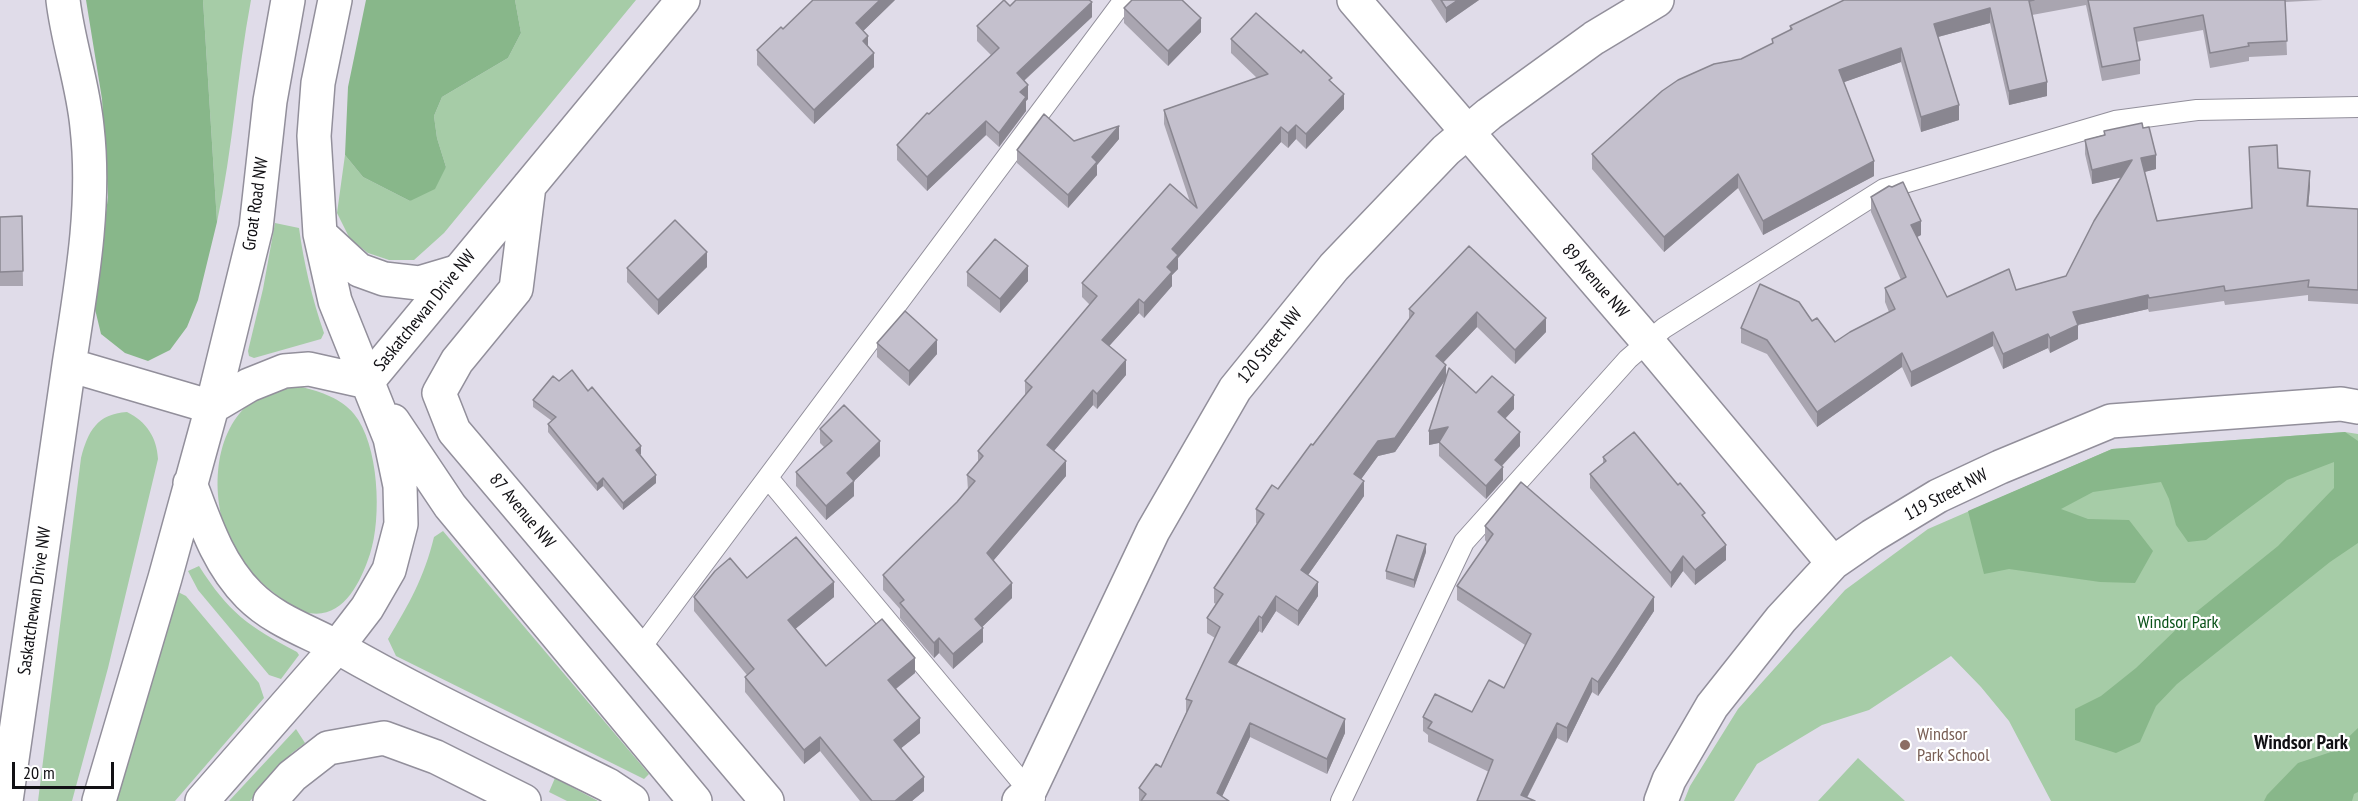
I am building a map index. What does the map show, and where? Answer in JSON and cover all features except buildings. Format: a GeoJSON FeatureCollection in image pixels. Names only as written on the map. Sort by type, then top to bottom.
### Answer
{"type":"FeatureCollection","features":[{"type":"Feature","properties":{"kind":"street","name":"Saskatchewan Drive NW"},"geometry":{"type":"LineString","coordinates":[[6,801],[86,244],[90,189],[87,126],[63,0]]}},
{"type":"Feature","properties":{"kind":"street","name":"Groat Road NW"},"geometry":{"type":"LineString","coordinates":[[212,407],[256,228],[270,101],[288,0]]}},
{"type":"Feature","properties":{"kind":"street"},"geometry":{"type":"LineString","coordinates":[[335,0],[318,83],[314,136],[320,234],[335,301],[367,382],[450,506],[695,801]]}},
{"type":"Feature","properties":{"kind":"street","name":"Saskatchewan Drive NW"},"geometry":{"type":"LineString","coordinates":[[202,801],[337,647],[367,608],[389,570],[401,524],[400,486],[390,438],[367,382],[683,0]]}},
{"type":"Feature","properties":{"kind":"street","name":"89 Avenue NW"},"geometry":{"type":"LineString","coordinates":[[1354,0],[1648,342],[1833,563]]}},
{"type":"Feature","properties":{"kind":"street","name":"120 Street NW"},"geometry":{"type":"LineString","coordinates":[[1028,798],[1153,531],[1235,389],[1334,267],[1446,150],[1489,114],[1594,38],[1656,0]]}},
{"type":"Feature","properties":{"kind":"street","name":"87 Avenue NW"},"geometry":{"type":"LineString","coordinates":[[529,186],[516,289],[457,361],[439,393],[454,431],[767,801]]}},
{"type":"Feature","properties":{"kind":"street"},"geometry":{"type":"LineString","coordinates":[[320,234],[359,270],[384,279],[419,283],[456,272]]}},
{"type":"Feature","properties":{"kind":"street"},"geometry":{"type":"LineString","coordinates":[[69,364],[212,407]]}},
{"type":"Feature","properties":{"kind":"street"},"geometry":{"type":"LineString","coordinates":[[99,801],[165,578],[212,407],[249,385],[284,371],[309,369],[367,382]]}},
{"type":"Feature","properties":{"kind":"street","name":"119 Street NW"},"geometry":{"type":"LineString","coordinates":[[1661,801],[1669,780],[1712,706],[1780,620],[1833,563],[1938,496],[2000,467],[2111,421],[2341,404],[2358,406]]}},
{"type":"Feature","properties":{"kind":"street"},"geometry":{"type":"LineString","coordinates":[[190,483],[220,559],[249,596],[282,621],[608,785],[632,801]]}},
{"type":"Feature","properties":{"kind":"street"},"geometry":{"type":"LineString","coordinates":[[270,801],[292,776],[328,748],[384,738],[436,757],[524,801]]}},
{"type":"Feature","properties":{"kind":"lane"},"geometry":{"type":"LineString","coordinates":[[639,650],[1124,0]]}},
{"type":"Feature","properties":{"kind":"lane"},"geometry":{"type":"LineString","coordinates":[[1341,801],[1464,542],[1628,359],[1664,328],[1884,189],[2115,121],[2197,110],[2358,107]]}},
{"type":"Feature","properties":{"kind":"lane"},"geometry":{"type":"LineString","coordinates":[[768,478],[1028,798]]}},
{"type":"Feature","properties":{"kind":"green space"},"geometry":{"type":"Polygon","coordinates":[[[86,0],[203,0],[217,222],[198,300],[187,327],[170,350],[148,361],[125,353],[101,334],[94,305],[108,197],[102,99],[86,0]]]}},
{"type":"Feature","properties":{"kind":"green space"},"geometry":{"type":"Polygon","coordinates":[[[203,0],[251,0],[217,222],[203,0]]]}},
{"type":"Feature","properties":{"kind":"green space"},"geometry":{"type":"Polygon","coordinates":[[[366,0],[515,0],[521,33],[508,58],[442,97],[434,116],[437,138],[446,167],[435,189],[410,201],[363,177],[345,155],[348,87],[366,0]]]}},
{"type":"Feature","properties":{"kind":"green space"},"geometry":{"type":"Polygon","coordinates":[[[515,0],[636,0],[444,233],[414,260],[389,260],[368,253],[350,239],[337,213],[345,155],[363,177],[410,201],[446,167],[437,138],[434,116],[442,97],[508,58],[521,33],[515,0]]]}},
{"type":"Feature","properties":{"kind":"green space"},"geometry":{"type":"Polygon","coordinates":[[[275,223],[299,228],[309,281],[324,333],[321,339],[254,358],[249,356],[248,351],[263,289],[275,223]]]}},
{"type":"Feature","properties":{"kind":"green space"},"geometry":{"type":"Polygon","coordinates":[[[302,387],[337,400],[354,414],[369,443],[376,482],[374,539],[365,568],[352,593],[343,603],[332,610],[320,613],[306,612],[290,606],[254,575],[230,542],[219,504],[219,465],[223,446],[240,413],[253,400],[271,391],[302,387]]]}},
{"type":"Feature","properties":{"kind":"green space"},"geometry":{"type":"Polygon","coordinates":[[[127,412],[150,431],[156,444],[158,459],[108,668],[72,801],[38,801],[81,458],[91,432],[101,420],[117,413],[127,412]]]}},
{"type":"Feature","properties":{"kind":"green space","name":"Windsor Park"},"geometry":{"type":"Polygon","coordinates":[[[2345,432],[2358,434],[2358,801],[2051,801],[2009,721],[1951,656],[1869,710],[1822,725],[1757,764],[1734,801],[1684,801],[1690,786],[1738,709],[1845,590],[1928,529],[2112,449],[2345,432]]]}},
{"type":"Feature","properties":{"kind":"green space"},"geometry":{"type":"Polygon","coordinates":[[[2345,432],[2358,441],[2358,543],[2330,562],[2177,684],[2156,706],[2140,742],[2116,753],[2075,740],[2075,709],[2101,696],[2136,668],[2185,621],[2278,546],[2334,488],[2334,462],[2287,480],[2206,540],[2188,542],[2176,525],[2169,499],[2161,482],[2093,492],[2061,509],[2088,519],[2129,520],[2153,551],[2135,583],[2100,582],[2009,569],[1984,574],[1968,511],[2112,449],[2345,432]]]}},
{"type":"Feature","properties":{"kind":"green space"},"geometry":{"type":"Polygon","coordinates":[[[443,531],[649,774],[644,779],[396,656],[388,639],[415,590],[426,565],[434,537],[443,531]]]}},
{"type":"Feature","properties":{"kind":"green space"},"geometry":{"type":"Polygon","coordinates":[[[199,566],[220,596],[241,617],[252,626],[297,652],[299,655],[281,679],[269,675],[198,590],[188,571],[199,566]]]}},
{"type":"Feature","properties":{"kind":"green space"},"geometry":{"type":"Polygon","coordinates":[[[178,592],[186,596],[259,683],[264,698],[175,801],[117,801],[178,592]]]}},
{"type":"Feature","properties":{"kind":"green space"},"geometry":{"type":"Polygon","coordinates":[[[2358,728],[2358,792],[2354,794],[2352,801],[2264,801],[2298,763],[2334,751],[2358,728]]]}},
{"type":"Feature","properties":{"kind":"green space"},"geometry":{"type":"Polygon","coordinates":[[[296,729],[305,743],[292,753],[250,801],[229,801],[296,729]]]}},
{"type":"Feature","properties":{"kind":"green space"},"geometry":{"type":"Polygon","coordinates":[[[1858,758],[1905,801],[1818,801],[1858,758]]]}},
{"type":"Feature","properties":{"kind":"green space"},"geometry":{"type":"Polygon","coordinates":[[[555,778],[598,801],[567,801],[549,792],[555,778]]]}},
{"type":"Feature","properties":{"kind":"place","name":"Windsor Park School"},"geometry":{"type":"Point","coordinates":[1905,745]}},
{"type":"Feature","properties":{"kind":"district","name":"Windsor Park"},"geometry":{"type":"Point","coordinates":[2301,743]}}]}
